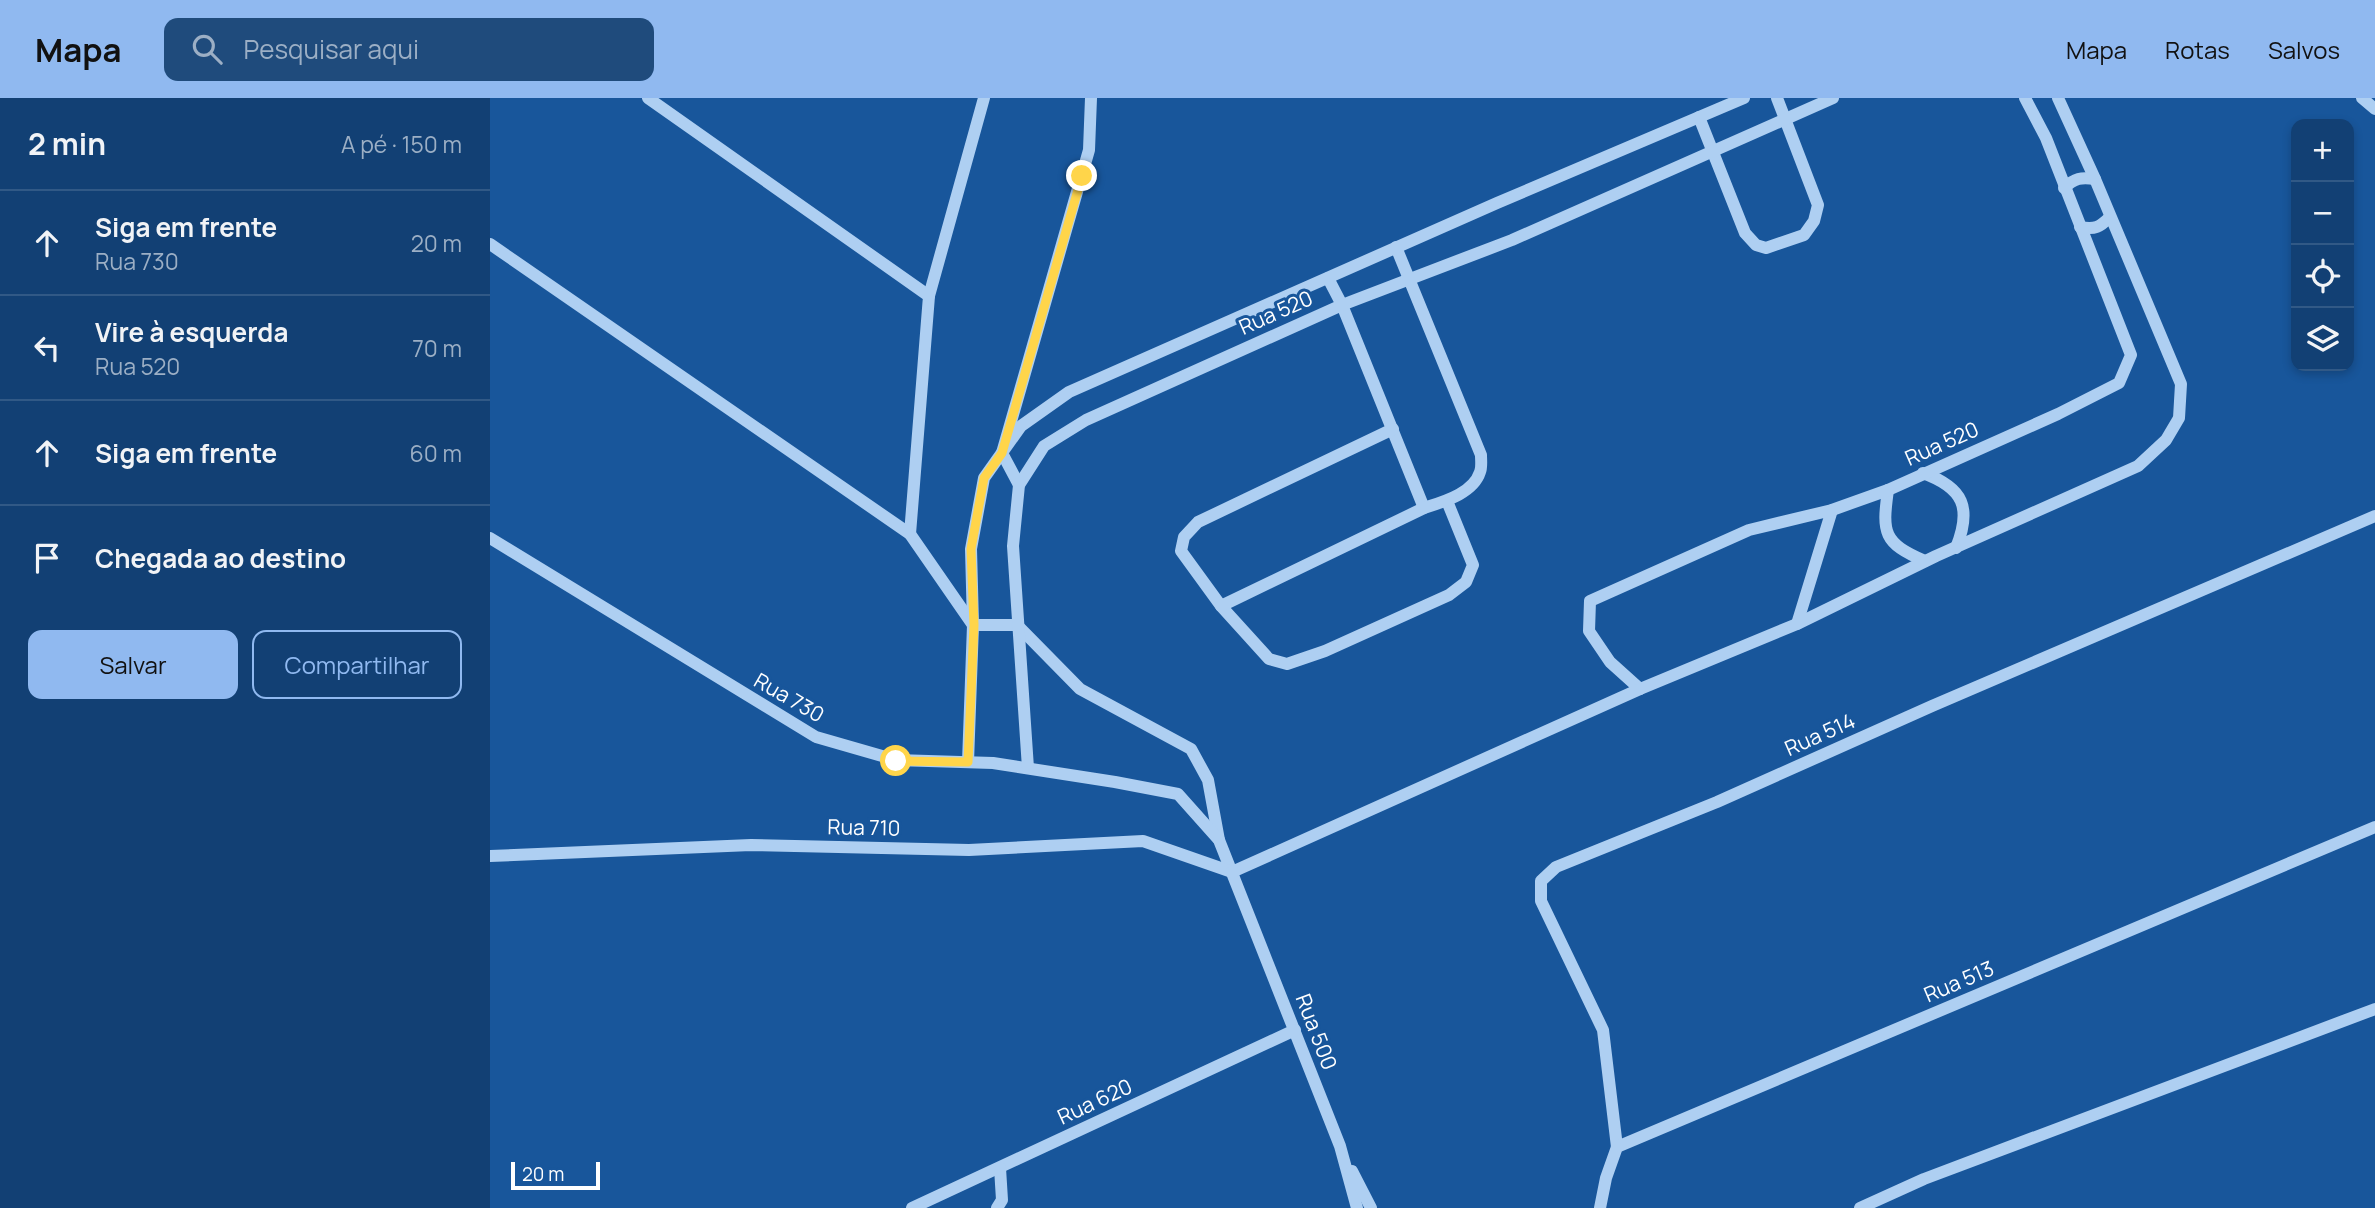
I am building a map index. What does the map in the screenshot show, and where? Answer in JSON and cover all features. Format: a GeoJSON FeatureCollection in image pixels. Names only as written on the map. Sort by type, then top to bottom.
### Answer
{"type":"FeatureCollection","features":[{"type":"Feature","properties":{"kind":"lane"},"geometry":{"type":"LineString","coordinates":[[648,98],[929,296]]}},
{"type":"Feature","properties":{"kind":"lane"},"geometry":{"type":"LineString","coordinates":[[910,534],[929,296],[984,98]]}},
{"type":"Feature","properties":{"kind":"lane"},"geometry":{"type":"LineString","coordinates":[[1019,485],[1002,453],[1089,150],[1091,98]]}},
{"type":"Feature","properties":{"kind":"lane","name":"Rua 520"},"geometry":{"type":"LineString","coordinates":[[968,762],[974,625],[971,549],[984,478],[1021,426],[1069,392],[1396,247],[1744,98]]}},
{"type":"Feature","properties":{"kind":"lane"},"geometry":{"type":"LineString","coordinates":[[1699,117],[1745,233],[1756,245],[1766,248],[1804,235],[1814,221],[1818,205],[1777,98]]}},
{"type":"Feature","properties":{"kind":"lane","name":"Rua 520"},"geometry":{"type":"LineString","coordinates":[[1028,768],[1013,546],[1019,485],[1044,446],[1086,419],[1342,305],[1512,240],[1833,98]]}},
{"type":"Feature","properties":{"kind":"lane","name":"Rua 520"},"geometry":{"type":"LineString","coordinates":[[1640,689],[1611,662],[1589,631],[1590,601],[1749,530],[1832,510],[1888,490],[2058,414],[2119,383],[2131,355],[2046,138],[2025,98]]}},
{"type":"Feature","properties":{"kind":"lane"},"geometry":{"type":"LineString","coordinates":[[1232,872],[1640,689],[1797,624],[1925,561],[2138,466],[2166,440],[2179,418],[2181,384],[2058,98]]}},
{"type":"Feature","properties":{"kind":"lane"},"geometry":{"type":"LineString","coordinates":[[2362,98],[2375,109]]}},
{"type":"Feature","properties":{"kind":"lane"},"geometry":{"type":"LineString","coordinates":[[2064,188],[2073,180],[2084,177],[2095,179]]}},
{"type":"Feature","properties":{"kind":"lane"},"geometry":{"type":"LineString","coordinates":[[2080,227],[2101,227],[2110,217]]}},
{"type":"Feature","properties":{"kind":"lane"},"geometry":{"type":"LineString","coordinates":[[490,244],[910,534],[974,625],[1017,625],[1080,689],[1191,749],[1209,780],[1219,840]]}},
{"type":"Feature","properties":{"kind":"lane"},"geometry":{"type":"LineString","coordinates":[[1221,606],[1424,508],[1447,501],[1472,485],[1480,472],[1481,455],[1396,247]]}},
{"type":"Feature","properties":{"kind":"lane"},"geometry":{"type":"LineString","coordinates":[[1328,278],[1342,305],[1424,508]]}},
{"type":"Feature","properties":{"kind":"lane"},"geometry":{"type":"LineString","coordinates":[[1393,429],[1198,522],[1184,537],[1181,551],[1221,606],[1269,659],[1287,664],[1325,651],[1449,595],[1466,582],[1473,565],[1447,501]]}},
{"type":"Feature","properties":{"kind":"lane"},"geometry":{"type":"LineString","coordinates":[[1923,473],[1950,485],[1958,494],[1965,519],[1956,548]]}},
{"type":"Feature","properties":{"kind":"lane"},"geometry":{"type":"LineString","coordinates":[[1888,490],[1884,515],[1891,540],[1899,549],[1925,561]]}},
{"type":"Feature","properties":{"kind":"lane"},"geometry":{"type":"LineString","coordinates":[[1797,624],[1832,510]]}},
{"type":"Feature","properties":{"kind":"lane","name":"Rua 514"},"geometry":{"type":"LineString","coordinates":[[1617,1147],[1602,1030],[1541,901],[1541,881],[1556,867],[1717,802],[1932,706],[2375,516]]}},
{"type":"Feature","properties":{"kind":"lane","name":"Rua 730"},"geometry":{"type":"LineString","coordinates":[[490,538],[816,737],[896,761],[968,762],[1028,768],[1178,794],[1219,840],[1232,872]]}},
{"type":"Feature","properties":{"kind":"lane","name":"Rua 513"},"geometry":{"type":"LineString","coordinates":[[1617,1147],[2375,827]]}},
{"type":"Feature","properties":{"kind":"lane","name":"Rua 710"},"geometry":{"type":"LineString","coordinates":[[490,856],[751,845],[970,850],[1143,841],[1232,872]]}},
{"type":"Feature","properties":{"kind":"lane","name":"Rua 500"},"geometry":{"type":"LineString","coordinates":[[1232,872],[1339,1146],[1356,1207]]}},
{"type":"Feature","properties":{"kind":"lane"},"geometry":{"type":"LineString","coordinates":[[1860,1208],[1924,1179],[2375,1009]]}},
{"type":"Feature","properties":{"kind":"lane","name":"Rua 620"},"geometry":{"type":"LineString","coordinates":[[912,1208],[1295,1030]]}},
{"type":"Feature","properties":{"kind":"lane"},"geometry":{"type":"LineString","coordinates":[[1339,1146],[1371,1208]]}},
{"type":"Feature","properties":{"kind":"lane"},"geometry":{"type":"LineString","coordinates":[[1600,1208],[1606,1178],[1617,1147]]}},
{"type":"Feature","properties":{"kind":"lane"},"geometry":{"type":"LineString","coordinates":[[998,1208],[1002,1200],[1000,1168]]}},
{"type":"Feature","properties":{"kind":"route"},"geometry":{"type":"LineString","coordinates":[[896,761],[968,762],[974,625],[971,549],[984,478],[1002,453],[1082,176]]}}]}
